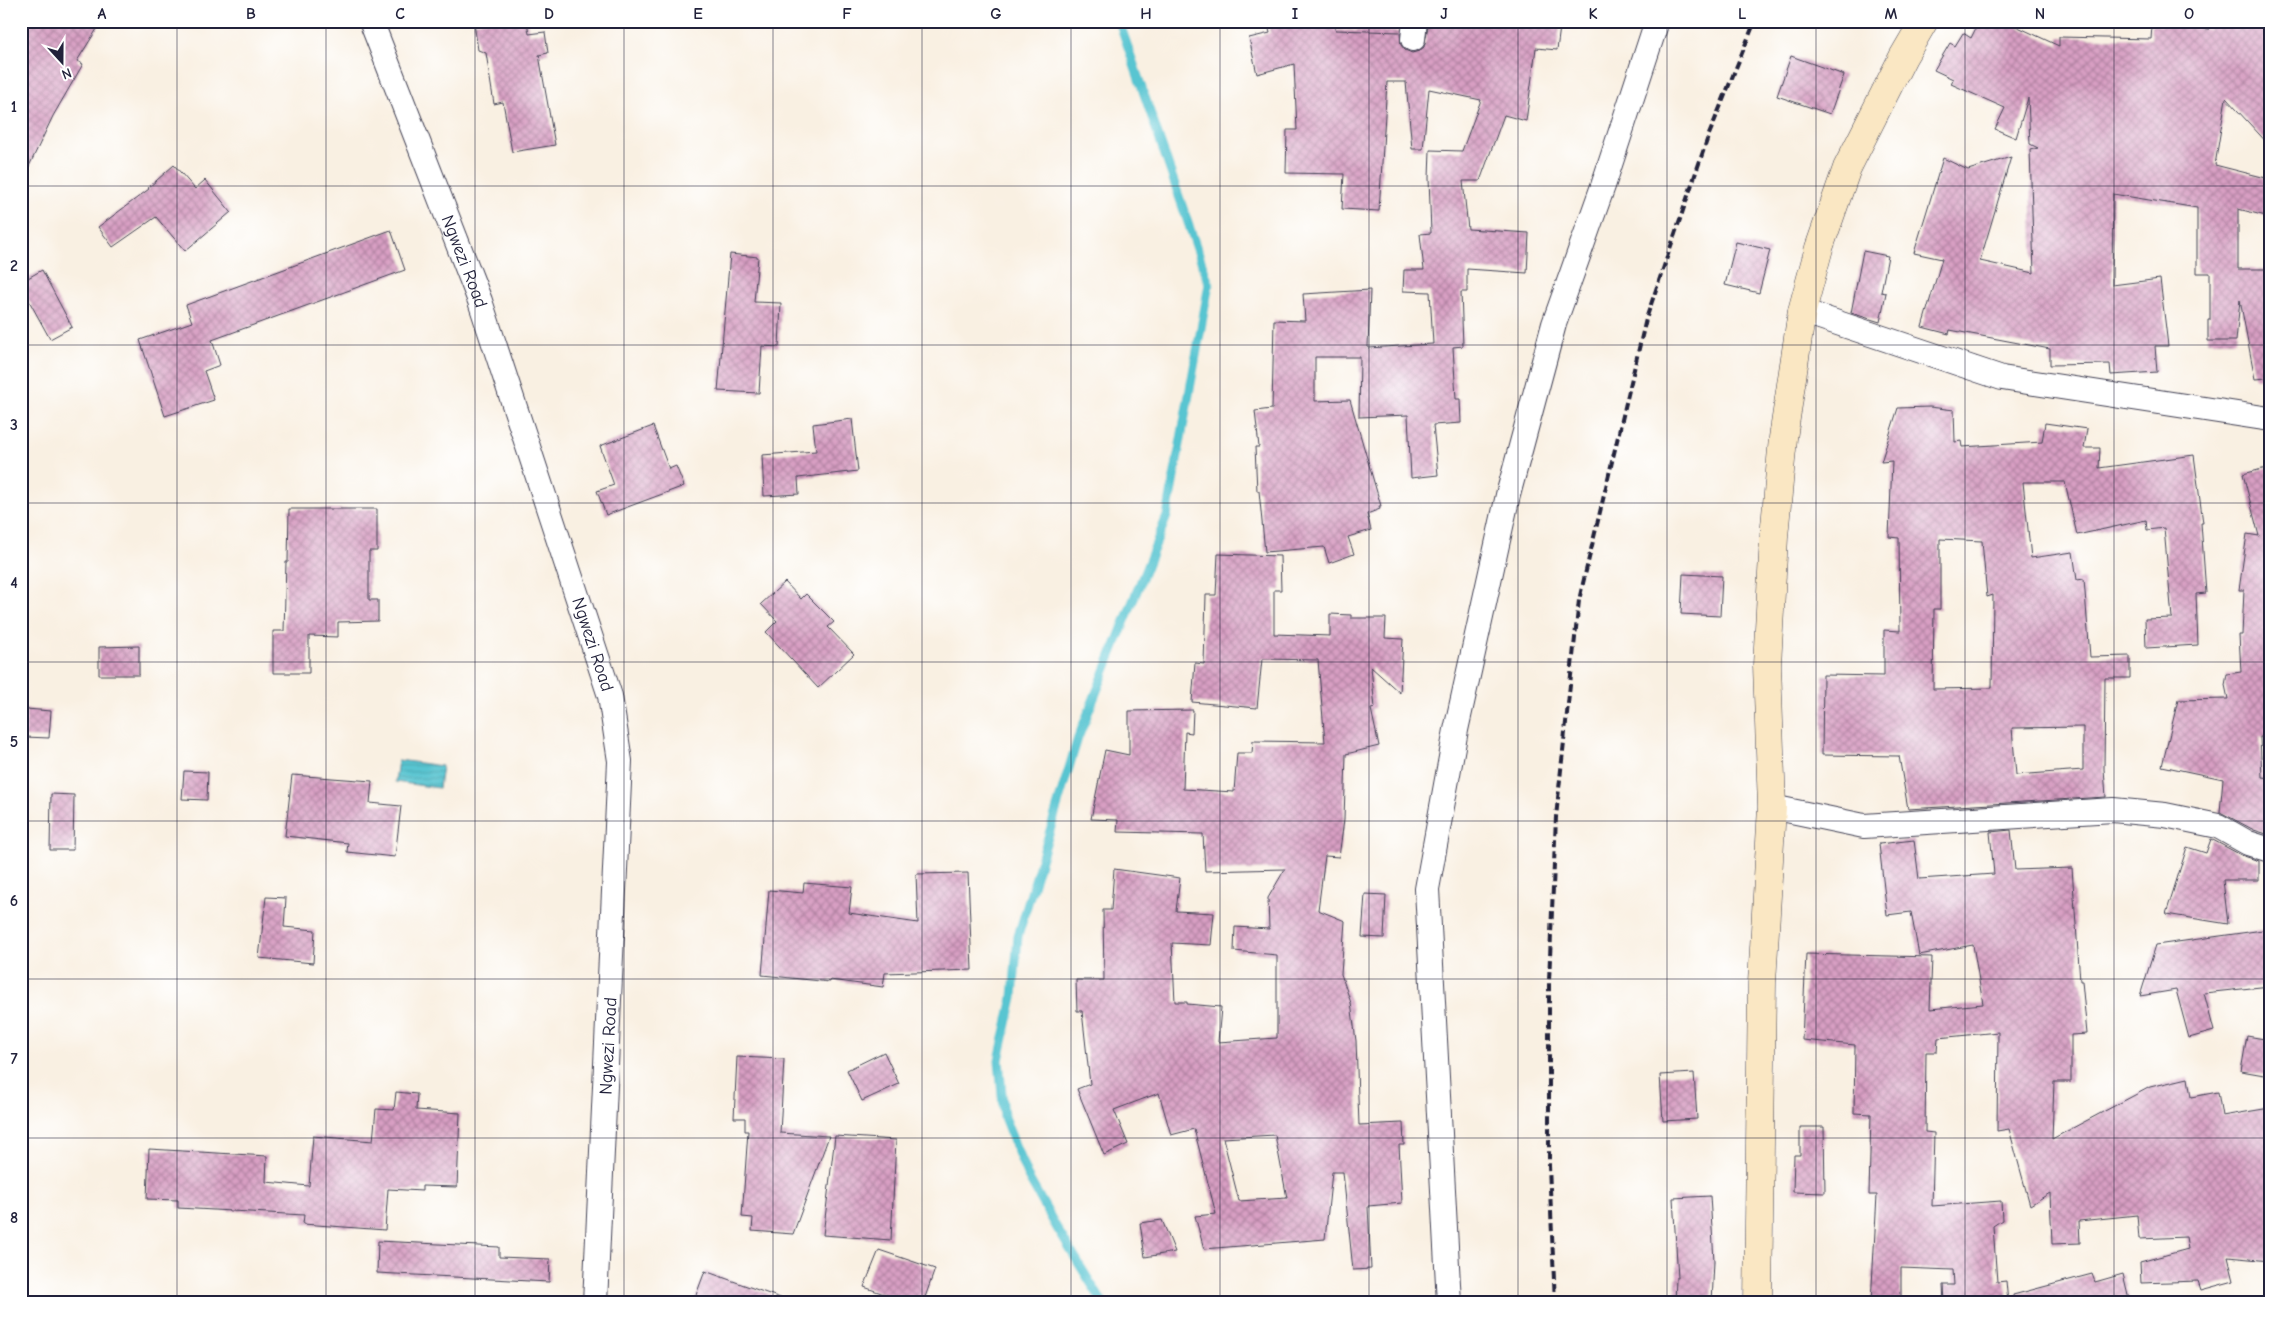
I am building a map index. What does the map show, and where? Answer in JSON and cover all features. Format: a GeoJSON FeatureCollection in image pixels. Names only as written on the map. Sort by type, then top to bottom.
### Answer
{"type":"FeatureCollection","features":[{"type":"Feature","properties":{"kind":"street","name":"Ngwezi Road"},"geometry":{"type":"LineString","coordinates":[[372,21],[480,301],[610,696],[620,761],[595,1303]]}},
{"type":"Feature","properties":{"kind":"street"},"geometry":{"type":"LineString","coordinates":[[1449,1303],[1427,889],[1456,730],[1508,495],[1554,324],[1603,186],[1657,21]]}},
{"type":"Feature","properties":{"kind":"street"},"geometry":{"type":"LineString","coordinates":[[1758,1303],[1762,984],[1772,807],[1768,665],[1774,537],[1783,438],[1802,310],[1819,248],[1847,168],[1924,21]]}},
{"type":"Feature","properties":{"kind":"street"},"geometry":{"type":"LineString","coordinates":[[1802,310],[2002,378],[2270,419]]}},
{"type":"Feature","properties":{"kind":"street"},"geometry":{"type":"LineString","coordinates":[[1772,807],[1864,826],[2113,810],[2165,814],[2218,826],[2248,842],[2270,850]]}},
{"type":"Feature","properties":{"kind":"water"},"geometry":{"type":"Polygon","coordinates":[[[398,760],[442,766],[439,788],[395,782],[398,760]]]}},
{"type":"Feature","properties":{"kind":"building"},"geometry":{"type":"Polygon","coordinates":[[[31,21],[102,21],[77,61],[83,64],[53,116],[21,183],[21,38],[31,21]]]}},
{"type":"Feature","properties":{"kind":"building"},"geometry":{"type":"Polygon","coordinates":[[[485,21],[527,21],[529,34],[545,32],[548,53],[539,55],[555,145],[512,152],[503,102],[494,104],[486,53],[478,50],[474,23],[485,21]]]}},
{"type":"Feature","properties":{"kind":"building"},"geometry":{"type":"Polygon","coordinates":[[[1267,21],[1336,21],[1335,30],[1400,32],[1401,45],[1405,50],[1412,53],[1424,47],[1429,21],[1503,21],[1560,27],[1557,50],[1536,48],[1526,121],[1504,115],[1480,181],[1463,181],[1468,229],[1529,233],[1527,273],[1467,269],[1467,292],[1461,292],[1463,346],[1453,347],[1456,399],[1460,399],[1461,423],[1433,425],[1438,475],[1411,478],[1408,415],[1359,417],[1360,357],[1315,357],[1315,401],[1350,400],[1381,506],[1379,506],[1380,509],[1367,514],[1371,530],[1348,537],[1354,554],[1329,563],[1324,547],[1265,552],[1259,491],[1257,491],[1255,447],[1259,447],[1255,411],[1272,409],[1274,320],[1305,321],[1303,294],[1370,290],[1368,348],[1433,344],[1430,292],[1403,291],[1404,270],[1424,270],[1420,234],[1431,233],[1430,150],[1462,151],[1481,100],[1429,89],[1423,149],[1412,149],[1406,82],[1387,82],[1379,211],[1342,209],[1344,174],[1286,173],[1287,130],[1297,130],[1294,64],[1257,74],[1249,38],[1270,33],[1267,21]]]}},
{"type":"Feature","properties":{"kind":"building"},"geometry":{"type":"Polygon","coordinates":[[[1997,21],[2005,21],[2059,46],[2059,37],[2151,39],[2152,25],[2210,29],[2198,21],[2270,21],[2270,146],[2226,98],[2215,165],[2270,179],[2270,217],[2238,209],[2238,269],[2266,269],[2267,378],[2255,379],[2240,300],[2236,341],[2208,341],[2210,273],[2197,273],[2197,208],[2113,194],[2112,285],[2160,279],[2168,346],[2155,346],[2157,372],[2111,375],[2110,364],[2050,365],[2050,349],[1950,330],[1949,334],[1922,327],[1942,259],[1914,253],[1943,158],[1968,170],[2011,157],[1980,261],[2034,273],[2030,150],[2038,148],[2030,144],[2028,98],[2016,138],[1995,129],[2005,108],[1951,84],[1953,79],[1934,70],[1950,43],[1955,46],[1963,33],[1971,38],[1979,22],[1994,29],[1997,21]]]}},
{"type":"Feature","properties":{"kind":"building"},"geometry":{"type":"Polygon","coordinates":[[[1791,56],[1844,75],[1830,114],[1777,96],[1791,56]]]}},
{"type":"Feature","properties":{"kind":"building"},"geometry":{"type":"Polygon","coordinates":[[[174,165],[195,189],[205,180],[231,212],[185,251],[156,217],[113,247],[98,227],[149,189],[174,165]]]}},
{"type":"Feature","properties":{"kind":"building"},"geometry":{"type":"Polygon","coordinates":[[[391,230],[405,270],[212,340],[220,365],[204,371],[214,400],[165,416],[140,340],[192,322],[186,305],[391,230]]]}},
{"type":"Feature","properties":{"kind":"building"},"geometry":{"type":"Polygon","coordinates":[[[1736,242],[1770,250],[1759,293],[1725,285],[1736,242]]]}},
{"type":"Feature","properties":{"kind":"building"},"geometry":{"type":"Polygon","coordinates":[[[1863,251],[1888,256],[1881,292],[1886,293],[1880,322],[1851,313],[1863,251]]]}},
{"type":"Feature","properties":{"kind":"building"},"geometry":{"type":"Polygon","coordinates":[[[730,254],[758,257],[754,302],[781,303],[779,347],[762,346],[759,393],[718,391],[730,254]]]}},
{"type":"Feature","properties":{"kind":"building"},"geometry":{"type":"Polygon","coordinates":[[[42,270],[72,327],[50,339],[21,286],[21,282],[42,270]]]}},
{"type":"Feature","properties":{"kind":"building"},"geometry":{"type":"Polygon","coordinates":[[[1930,407],[1954,410],[1955,442],[1961,441],[1962,447],[2042,442],[2045,423],[2087,429],[2084,448],[2100,448],[2099,468],[2194,455],[2203,523],[2201,523],[2206,593],[2196,594],[2198,645],[2146,648],[2145,619],[2172,618],[2164,528],[2147,530],[2146,520],[2077,535],[2065,482],[2023,482],[2031,558],[2073,552],[2077,580],[2084,579],[2090,657],[2130,656],[2130,678],[2105,678],[2104,769],[2106,797],[1908,809],[1899,756],[1822,755],[1823,675],[1884,676],[1884,630],[1900,631],[1899,538],[1889,537],[1892,461],[1881,462],[1898,408],[1930,407]],[[1940,539],[1940,609],[1934,609],[1933,689],[1992,688],[1993,595],[1987,597],[1982,541],[1940,539]],[[2083,727],[2012,728],[2016,775],[2083,770],[2083,727]]]}},
{"type":"Feature","properties":{"kind":"building"},"geometry":{"type":"Polygon","coordinates":[[[852,419],[858,471],[798,478],[799,494],[764,496],[762,455],[816,451],[813,424],[852,419]]]}},
{"type":"Feature","properties":{"kind":"building"},"geometry":{"type":"Polygon","coordinates":[[[653,426],[669,469],[676,466],[684,486],[606,515],[597,491],[614,485],[600,446],[653,426]]]}},
{"type":"Feature","properties":{"kind":"building"},"geometry":{"type":"Polygon","coordinates":[[[2270,467],[2270,737],[2260,737],[2262,777],[2270,778],[2270,835],[2254,830],[2220,812],[2223,779],[2162,766],[2178,700],[2228,699],[2225,685],[2227,674],[2241,672],[2239,635],[2242,635],[2244,590],[2239,590],[2247,534],[2259,536],[2243,474],[2270,467]]]}},
{"type":"Feature","properties":{"kind":"building"},"geometry":{"type":"Polygon","coordinates":[[[289,509],[377,509],[377,551],[369,551],[369,600],[378,600],[378,621],[338,622],[338,637],[309,636],[309,673],[273,673],[273,631],[284,631],[289,509]]]}},
{"type":"Feature","properties":{"kind":"building"},"geometry":{"type":"Polygon","coordinates":[[[1218,554],[1280,556],[1281,590],[1274,590],[1274,634],[1330,636],[1330,614],[1351,615],[1351,618],[1386,618],[1385,638],[1403,639],[1400,693],[1371,667],[1375,708],[1371,709],[1379,746],[1346,754],[1344,820],[1339,857],[1325,856],[1318,910],[1345,921],[1341,974],[1351,1003],[1356,1041],[1359,1125],[1403,1123],[1404,1145],[1399,1145],[1402,1203],[1368,1206],[1371,1269],[1353,1270],[1343,1172],[1332,1172],[1325,1239],[1204,1249],[1195,1216],[1216,1214],[1194,1129],[1171,1135],[1159,1093],[1114,1110],[1128,1144],[1104,1155],[1077,1089],[1090,1084],[1082,1011],[1077,1011],[1076,980],[1104,980],[1103,910],[1111,910],[1114,869],[1180,878],[1176,911],[1214,913],[1211,945],[1172,943],[1175,1002],[1221,1007],[1218,1042],[1277,1038],[1277,955],[1234,951],[1235,927],[1269,929],[1268,898],[1285,869],[1205,871],[1203,834],[1117,832],[1118,820],[1091,819],[1105,750],[1129,755],[1129,711],[1193,710],[1192,733],[1185,732],[1183,789],[1234,792],[1237,753],[1252,753],[1253,741],[1325,742],[1318,660],[1262,659],[1257,708],[1192,702],[1195,663],[1204,664],[1206,595],[1216,595],[1218,554]],[[1275,1135],[1223,1138],[1239,1201],[1287,1198],[1275,1135]]]}},
{"type":"Feature","properties":{"kind":"building"},"geometry":{"type":"Polygon","coordinates":[[[1683,574],[1722,576],[1720,616],[1681,614],[1683,574]]]}},
{"type":"Feature","properties":{"kind":"building"},"geometry":{"type":"Polygon","coordinates":[[[785,582],[801,599],[806,594],[834,622],[828,627],[854,654],[818,688],[766,632],[777,621],[761,604],[785,582]]]}},
{"type":"Feature","properties":{"kind":"building"},"geometry":{"type":"Polygon","coordinates":[[[139,646],[139,675],[99,675],[99,647],[139,646]]]}},
{"type":"Feature","properties":{"kind":"building"},"geometry":{"type":"Polygon","coordinates":[[[26,709],[51,711],[49,738],[25,737],[26,709]]]}},
{"type":"Feature","properties":{"kind":"building"},"geometry":{"type":"Polygon","coordinates":[[[184,771],[208,772],[207,800],[182,799],[184,771]]]}},
{"type":"Feature","properties":{"kind":"building"},"geometry":{"type":"Polygon","coordinates":[[[292,775],[372,781],[370,803],[401,806],[395,857],[347,852],[348,843],[285,836],[292,775]]]}},
{"type":"Feature","properties":{"kind":"building"},"geometry":{"type":"Polygon","coordinates":[[[51,794],[74,795],[73,850],[50,850],[51,794]]]}},
{"type":"Feature","properties":{"kind":"building"},"geometry":{"type":"Polygon","coordinates":[[[2011,830],[2015,870],[2072,868],[2080,981],[2082,981],[2087,1034],[2071,1035],[2071,1082],[2054,1082],[2052,1139],[2150,1087],[2188,1078],[2191,1097],[2218,1092],[2222,1116],[2270,1108],[2270,1261],[2228,1257],[2234,1281],[2201,1290],[2198,1281],[2141,1283],[2140,1262],[2188,1249],[2186,1237],[2139,1239],[2137,1215],[2079,1221],[2080,1243],[2052,1244],[2050,1193],[2030,1205],[2009,1129],[1997,1131],[1998,1032],[1938,1038],[1937,1052],[1926,1052],[1925,1132],[1934,1133],[1932,1206],[2001,1201],[2002,1220],[1993,1226],[1997,1282],[2006,1281],[2008,1303],[1944,1303],[1943,1285],[1954,1285],[1953,1270],[1901,1268],[1901,1303],[1871,1303],[1877,1195],[1869,1195],[1871,1114],[1854,1113],[1855,1045],[1802,1040],[1806,954],[1932,957],[1930,1009],[1983,1004],[1973,945],[1919,955],[1911,912],[1887,915],[1879,844],[1914,840],[1919,879],[1994,874],[1990,832],[2011,830]]]}},
{"type":"Feature","properties":{"kind":"building"},"geometry":{"type":"Polygon","coordinates":[[[2211,839],[2241,855],[2259,861],[2259,880],[2223,880],[2228,924],[2166,914],[2187,847],[2206,853],[2211,839]]]}},
{"type":"Feature","properties":{"kind":"building"},"geometry":{"type":"Polygon","coordinates":[[[968,873],[972,970],[885,973],[883,987],[830,980],[830,982],[762,975],[769,890],[803,893],[804,883],[852,887],[849,913],[918,923],[916,874],[968,873]]]}},
{"type":"Feature","properties":{"kind":"building"},"geometry":{"type":"Polygon","coordinates":[[[1365,894],[1386,895],[1384,938],[1362,937],[1365,894]]]}},
{"type":"Feature","properties":{"kind":"building"},"geometry":{"type":"Polygon","coordinates":[[[266,897],[286,898],[284,927],[315,930],[313,963],[259,958],[266,897]]]}},
{"type":"Feature","properties":{"kind":"building"},"geometry":{"type":"Polygon","coordinates":[[[2270,929],[2270,986],[2204,993],[2214,1031],[2189,1038],[2176,990],[2140,996],[2156,945],[2270,929]]]}},
{"type":"Feature","properties":{"kind":"building"},"geometry":{"type":"Polygon","coordinates":[[[2247,1036],[2270,1040],[2270,1076],[2241,1071],[2247,1036]]]}},
{"type":"Feature","properties":{"kind":"building"},"geometry":{"type":"Polygon","coordinates":[[[884,1052],[899,1084],[862,1101],[847,1070],[884,1052]]]}},
{"type":"Feature","properties":{"kind":"building"},"geometry":{"type":"Polygon","coordinates":[[[737,1057],[784,1059],[780,1133],[829,1136],[793,1234],[752,1231],[753,1218],[742,1217],[748,1131],[745,1131],[745,1118],[734,1118],[737,1057]]]}},
{"type":"Feature","properties":{"kind":"building"},"geometry":{"type":"Polygon","coordinates":[[[1694,1073],[1697,1119],[1663,1121],[1660,1075],[1694,1073]]]}},
{"type":"Feature","properties":{"kind":"building"},"geometry":{"type":"Polygon","coordinates":[[[396,1092],[417,1094],[416,1110],[460,1113],[457,1187],[422,1186],[422,1191],[388,1189],[385,1230],[303,1224],[304,1215],[178,1208],[178,1200],[147,1199],[149,1149],[267,1156],[266,1182],[309,1186],[313,1136],[373,1141],[376,1109],[394,1110],[396,1092]]]}},
{"type":"Feature","properties":{"kind":"building"},"geometry":{"type":"Polygon","coordinates":[[[1800,1127],[1824,1127],[1825,1193],[1793,1192],[1794,1155],[1800,1155],[1800,1127]]]}},
{"type":"Feature","properties":{"kind":"building"},"geometry":{"type":"Polygon","coordinates":[[[835,1136],[896,1140],[891,1240],[823,1235],[835,1136]]]}},
{"type":"Feature","properties":{"kind":"building"},"geometry":{"type":"Polygon","coordinates":[[[1710,1196],[1714,1261],[1712,1303],[1675,1303],[1676,1278],[1678,1278],[1673,1198],[1710,1196]]]}},
{"type":"Feature","properties":{"kind":"building"},"geometry":{"type":"Polygon","coordinates":[[[1162,1220],[1175,1252],[1145,1257],[1140,1223],[1162,1220]]]}},
{"type":"Feature","properties":{"kind":"building"},"geometry":{"type":"Polygon","coordinates":[[[378,1241],[499,1247],[499,1257],[550,1259],[549,1282],[377,1273],[378,1241]]]}},
{"type":"Feature","properties":{"kind":"building"},"geometry":{"type":"Polygon","coordinates":[[[879,1250],[935,1269],[923,1303],[910,1303],[864,1287],[879,1250]]]}},
{"type":"Feature","properties":{"kind":"building"},"geometry":{"type":"Polygon","coordinates":[[[705,1271],[786,1300],[785,1303],[693,1303],[705,1271]]]}},
{"type":"Feature","properties":{"kind":"building"},"geometry":{"type":"Polygon","coordinates":[[[2092,1274],[2095,1282],[2123,1274],[2130,1303],[2014,1303],[2013,1295],[2092,1274]]]}},
{"type":"Feature","properties":{"kind":"waterway"},"geometry":{"type":"LineString","coordinates":[[1103,1303],[1027,1175],[1004,1117],[999,1060],[1013,997],[1018,936],[1078,738],[1167,516],[1209,284],[1119,21]]}},
{"type":"Feature","properties":{"kind":"railway"},"geometry":{"type":"LineString","coordinates":[[1555,1303],[1549,1166],[1549,981],[1556,817],[1579,600],[1646,319],[1708,137],[1755,21]]}}]}
